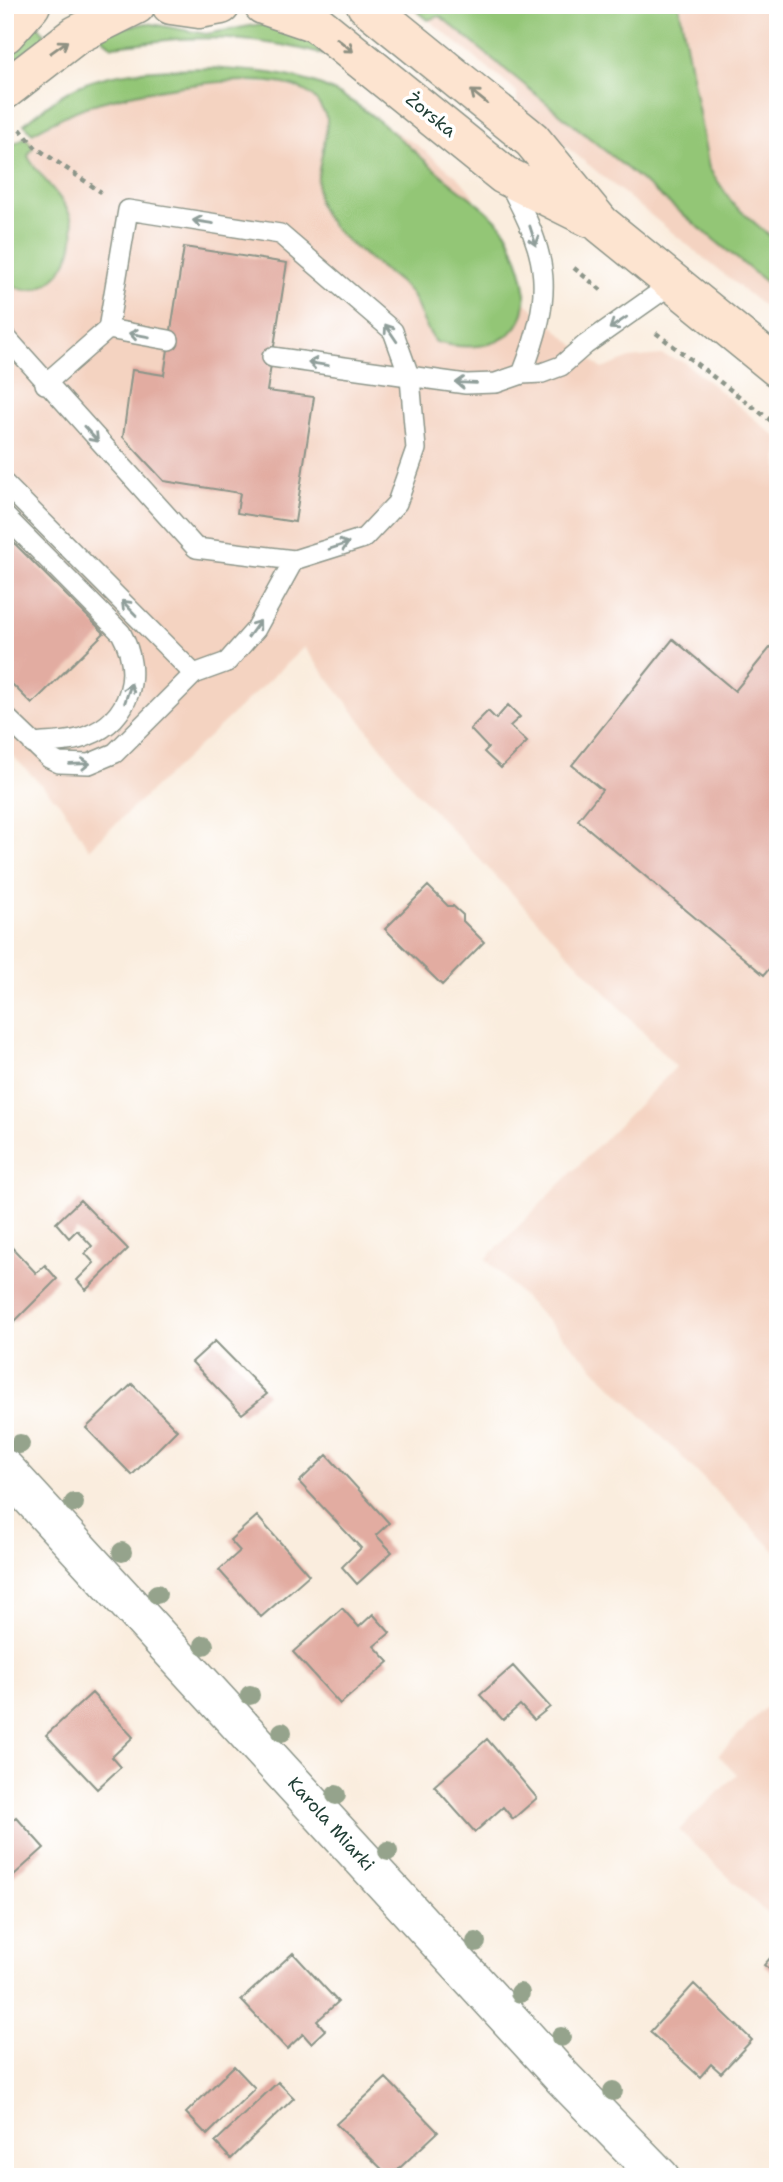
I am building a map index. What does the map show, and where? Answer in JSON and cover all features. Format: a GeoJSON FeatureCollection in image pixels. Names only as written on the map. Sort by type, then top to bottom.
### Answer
{"type":"FeatureCollection","features":[{"type":"Feature","properties":{"kind":"main road"},"geometry":{"type":"LineString","coordinates":[[5,34],[31,5]]}},
{"type":"Feature","properties":{"kind":"main road"},"geometry":{"type":"LineString","coordinates":[[5,90],[76,35],[136,5]]}},
{"type":"Feature","properties":{"kind":"main road"},"geometry":{"type":"LineString","coordinates":[[171,5],[199,9],[221,5]]}},
{"type":"Feature","properties":{"kind":"main road","name":"Żorska"},"geometry":{"type":"LineString","coordinates":[[263,5],[302,17],[331,34],[504,175],[601,224]]}},
{"type":"Feature","properties":{"kind":"main road","name":"Żorska"},"geometry":{"type":"LineString","coordinates":[[366,5],[532,140],[601,224],[778,368]]}},
{"type":"Feature","properties":{"kind":"street","name":"Karola Miarki"},"geometry":{"type":"LineString","coordinates":[[5,1469],[563,2078],[660,2177]]}},
{"type":"Feature","properties":{"kind":"lane"},"geometry":{"type":"LineString","coordinates":[[504,175],[534,236],[545,295],[538,330],[522,374]]}},
{"type":"Feature","properties":{"kind":"lane"},"geometry":{"type":"LineString","coordinates":[[5,336],[45,384],[196,548],[294,561],[364,538],[397,503],[416,449],[410,377],[393,331],[280,234],[128,210],[108,329],[45,384]]}},
{"type":"Feature","properties":{"kind":"lane"},"geometry":{"type":"LineString","coordinates":[[272,357],[410,377],[477,384],[496,383],[522,374],[542,373],[561,366],[673,284]]}},
{"type":"Feature","properties":{"kind":"lane"},"geometry":{"type":"LineString","coordinates":[[108,329],[169,340]]}},
{"type":"Feature","properties":{"kind":"lane"},"geometry":{"type":"LineString","coordinates":[[5,484],[194,674]]}},
{"type":"Feature","properties":{"kind":"lane"},"geometry":{"type":"LineString","coordinates":[[5,516],[121,634],[132,658],[132,686],[128,699],[110,722],[84,738],[33,744]]}},
{"type":"Feature","properties":{"kind":"lane"},"geometry":{"type":"LineString","coordinates":[[5,716],[33,744],[59,763],[89,764],[115,753],[194,674],[227,662],[256,629],[294,561]]}},
{"type":"Feature","properties":{"kind":"path"},"geometry":{"type":"LineString","coordinates":[[20,129],[35,147],[128,210]]}},
{"type":"Feature","properties":{"kind":"path"},"geometry":{"type":"LineString","coordinates":[[657,334],[778,426]]}},
{"type":"Feature","properties":{"kind":"shaded area"},"geometry":{"type":"Polygon","coordinates":[[[410,5],[778,5],[778,318],[517,107],[517,92],[410,5]]]}},
{"type":"Feature","properties":{"kind":"shaded area"},"geometry":{"type":"Polygon","coordinates":[[[231,82],[285,85],[330,100],[378,121],[417,145],[459,178],[473,195],[509,269],[518,296],[602,369],[630,358],[662,355],[684,362],[778,438],[778,1554],[486,1259],[676,1067],[415,791],[304,647],[89,849],[62,806],[5,748],[5,150],[65,116],[99,102],[173,86],[231,82]]]}},
{"type":"Feature","properties":{"kind":"shaded area"},"geometry":{"type":"Polygon","coordinates":[[[778,1695],[778,1924],[679,1830],[737,1774],[718,1755],[778,1695]]]}},
{"type":"Feature","properties":{"kind":"green space"},"geometry":{"type":"Polygon","coordinates":[[[410,5],[679,5],[709,168],[733,204],[778,243],[778,292],[440,16],[428,20],[410,5]]]}},
{"type":"Feature","properties":{"kind":"green space"},"geometry":{"type":"Polygon","coordinates":[[[36,23],[46,36],[5,69],[5,55],[36,23]]]}},
{"type":"Feature","properties":{"kind":"green space"},"geometry":{"type":"Polygon","coordinates":[[[147,23],[206,34],[266,23],[295,30],[325,55],[271,43],[233,39],[177,39],[112,46],[101,37],[112,30],[147,23]]]}},
{"type":"Feature","properties":{"kind":"green space"},"geometry":{"type":"Polygon","coordinates":[[[210,68],[290,76],[335,92],[378,120],[483,208],[508,235],[524,282],[525,303],[521,319],[511,332],[498,341],[480,346],[436,342],[408,290],[356,249],[331,224],[322,212],[317,189],[327,119],[308,93],[289,85],[265,82],[206,83],[101,102],[32,133],[24,124],[61,95],[100,78],[137,71],[210,68]]]}},
{"type":"Feature","properties":{"kind":"green space"},"geometry":{"type":"Polygon","coordinates":[[[25,137],[33,147],[28,156],[30,160],[63,202],[71,217],[73,229],[73,241],[65,265],[48,283],[26,290],[5,283],[5,150],[25,137]]]}},
{"type":"Feature","properties":{"kind":"building"},"geometry":{"type":"Polygon","coordinates":[[[184,247],[287,263],[267,391],[314,397],[295,522],[237,513],[240,493],[164,481],[123,437],[132,370],[164,375],[184,247]]]}},
{"type":"Feature","properties":{"kind":"building"},"geometry":{"type":"Polygon","coordinates":[[[5,534],[104,633],[32,704],[5,677],[5,534]]]}},
{"type":"Feature","properties":{"kind":"building"},"geometry":{"type":"Polygon","coordinates":[[[778,638],[778,958],[764,975],[578,820],[602,790],[572,765],[673,639],[735,691],[778,638]]]}},
{"type":"Feature","properties":{"kind":"building"},"geometry":{"type":"Polygon","coordinates":[[[508,705],[520,717],[510,726],[527,742],[501,768],[484,752],[488,748],[470,729],[488,711],[496,719],[508,705]]]}},
{"type":"Feature","properties":{"kind":"building"},"geometry":{"type":"Polygon","coordinates":[[[428,886],[448,906],[453,906],[463,915],[463,921],[484,942],[442,985],[385,929],[428,886]]]}},
{"type":"Feature","properties":{"kind":"building"},"geometry":{"type":"Polygon","coordinates":[[[80,1200],[128,1249],[86,1290],[77,1280],[94,1263],[85,1253],[92,1246],[77,1230],[69,1238],[56,1223],[80,1200]]]}},
{"type":"Feature","properties":{"kind":"building"},"geometry":{"type":"Polygon","coordinates":[[[5,1240],[36,1273],[45,1265],[57,1279],[14,1322],[5,1312],[5,1240]]]}},
{"type":"Feature","properties":{"kind":"building"},"geometry":{"type":"Polygon","coordinates":[[[215,1341],[267,1394],[242,1414],[192,1362],[215,1341]]]}},
{"type":"Feature","properties":{"kind":"building"},"geometry":{"type":"Polygon","coordinates":[[[132,1384],[177,1430],[132,1475],[86,1428],[132,1384]]]}},
{"type":"Feature","properties":{"kind":"building"},"geometry":{"type":"Polygon","coordinates":[[[327,1455],[389,1523],[376,1535],[392,1552],[357,1584],[342,1567],[361,1548],[299,1482],[327,1455]]]}},
{"type":"Feature","properties":{"kind":"building"},"geometry":{"type":"Polygon","coordinates":[[[257,1516],[309,1575],[261,1617],[219,1570],[240,1551],[230,1540],[257,1516]]]}},
{"type":"Feature","properties":{"kind":"building"},"geometry":{"type":"Polygon","coordinates":[[[342,1608],[359,1627],[373,1614],[390,1633],[374,1646],[389,1662],[340,1704],[293,1652],[342,1608]]]}},
{"type":"Feature","properties":{"kind":"building"},"geometry":{"type":"Polygon","coordinates":[[[513,1666],[550,1707],[534,1720],[520,1705],[503,1720],[480,1695],[513,1666]]]}},
{"type":"Feature","properties":{"kind":"building"},"geometry":{"type":"Polygon","coordinates":[[[92,1693],[133,1737],[112,1757],[121,1767],[97,1789],[46,1735],[92,1693]]]}},
{"type":"Feature","properties":{"kind":"building"},"geometry":{"type":"Polygon","coordinates":[[[487,1739],[537,1798],[513,1819],[503,1807],[475,1832],[434,1786],[487,1739]]]}},
{"type":"Feature","properties":{"kind":"building"},"geometry":{"type":"Polygon","coordinates":[[[16,1817],[44,1848],[5,1883],[5,1827],[16,1817]]]}},
{"type":"Feature","properties":{"kind":"building"},"geometry":{"type":"Polygon","coordinates":[[[778,1949],[778,1976],[764,1965],[778,1949]]]}},
{"type":"Feature","properties":{"kind":"building"},"geometry":{"type":"Polygon","coordinates":[[[293,1953],[338,2002],[317,2021],[325,2030],[311,2043],[303,2034],[287,2049],[241,2000],[293,1953]]]}},
{"type":"Feature","properties":{"kind":"building"},"geometry":{"type":"Polygon","coordinates":[[[694,1984],[752,2040],[721,2073],[711,2064],[700,2077],[650,2032],[694,1984]]]}},
{"type":"Feature","properties":{"kind":"building"},"geometry":{"type":"Polygon","coordinates":[[[234,2066],[255,2088],[207,2135],[186,2113],[234,2066]]]}},
{"type":"Feature","properties":{"kind":"building"},"geometry":{"type":"Polygon","coordinates":[[[386,2078],[438,2132],[390,2177],[336,2124],[386,2078]]]}},
{"type":"Feature","properties":{"kind":"building"},"geometry":{"type":"Polygon","coordinates":[[[278,2082],[294,2098],[231,2159],[215,2142],[278,2082]]]}},
{"type":"Feature","properties":{"kind":"building"},"geometry":{"type":"Polygon","coordinates":[[[64,2173],[77,2173],[80,2177],[60,2177],[64,2173]]]}}]}
